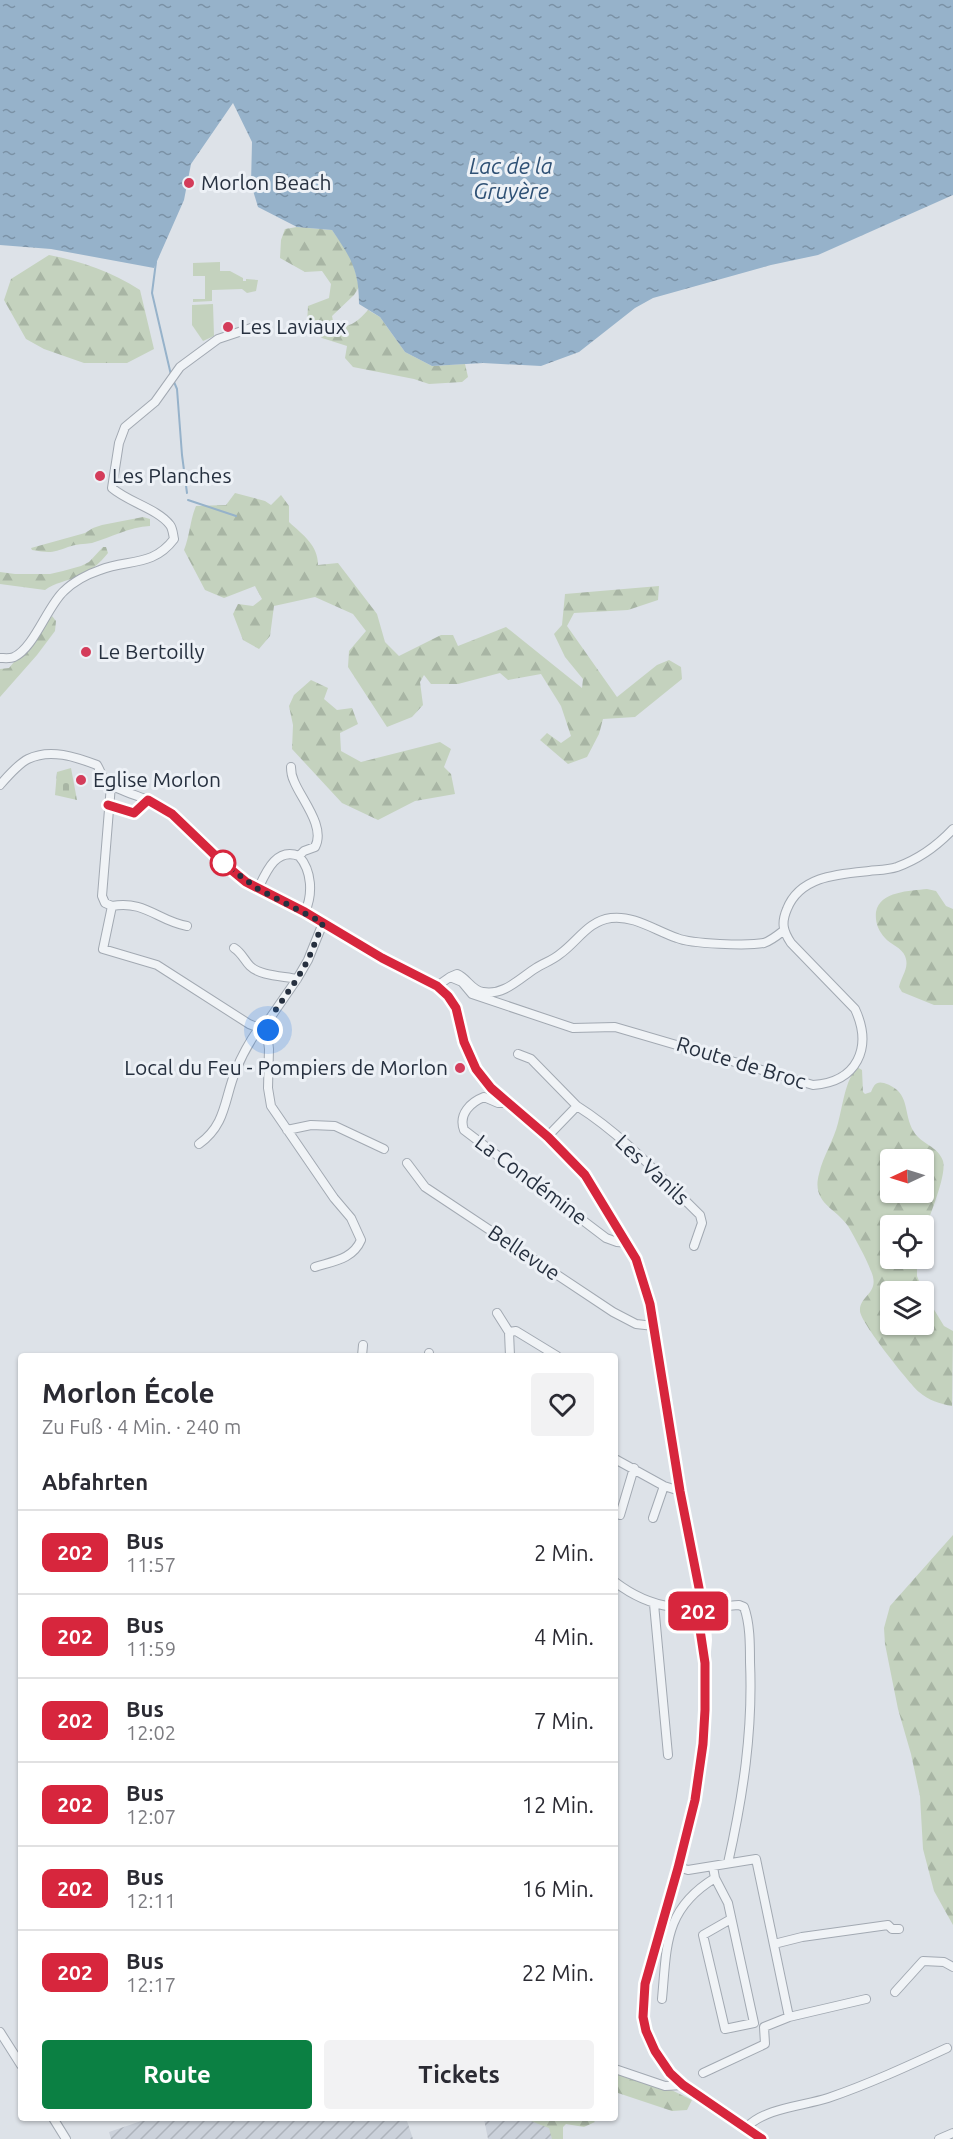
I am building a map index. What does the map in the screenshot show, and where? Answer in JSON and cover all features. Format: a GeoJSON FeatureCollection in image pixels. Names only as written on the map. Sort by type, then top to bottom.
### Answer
{"type":"FeatureCollection","features":[{"type":"Feature","properties":{"kind":"street"},"geometry":{"type":"LineString","coordinates":[[0,658],[14,657],[27,645],[63,591],[100,569],[150,559],[166,550],[174,539],[172,527],[163,518],[118,494],[112,488],[119,443],[125,427],[155,402],[180,367],[218,339],[252,328]]}},
{"type":"Feature","properties":{"kind":"street"},"geometry":{"type":"LineString","coordinates":[[0,785],[27,759],[47,755],[71,756],[97,765],[111,785],[166,810],[225,865],[258,889],[305,912],[382,958],[437,986],[456,1008],[464,1042],[476,1069],[491,1088],[548,1137],[585,1175],[628,1243],[647,1290],[707,1640],[703,1744],[695,1800],[645,1984],[643,2017],[646,2031],[655,2051],[670,2073],[683,2085],[762,2139]]}},
{"type":"Feature","properties":{"kind":"street"},"geometry":{"type":"LineString","coordinates":[[258,889],[277,858],[286,853],[299,855],[315,847],[318,837],[313,816],[293,780],[291,767]]}},
{"type":"Feature","properties":{"kind":"street"},"geometry":{"type":"LineString","coordinates":[[111,785],[102,896],[105,903],[112,906],[126,904],[156,913],[178,925],[187,926]]}},
{"type":"Feature","properties":{"kind":"street"},"geometry":{"type":"LineString","coordinates":[[437,986],[458,974],[463,976],[473,988],[483,992],[511,986],[536,968],[560,955],[595,922],[612,918],[635,921],[680,940],[733,944],[765,943],[783,931],[785,913],[791,898],[802,887],[819,879],[894,868],[915,860],[940,843],[953,829]]}},
{"type":"Feature","properties":{"kind":"street"},"geometry":{"type":"LineString","coordinates":[[299,855],[307,868],[310,880],[308,905],[305,912]]}},
{"type":"Feature","properties":{"kind":"street"},"geometry":{"type":"LineString","coordinates":[[112,906],[103,949],[157,965],[249,1024],[262,1026]]}},
{"type":"Feature","properties":{"kind":"street"},"geometry":{"type":"LineString","coordinates":[[200,1144],[218,1125],[229,1098],[235,1071],[262,1026],[297,979],[308,960],[323,923]]}},
{"type":"Feature","properties":{"kind":"street","name":"Route de Broc"},"geometry":{"type":"LineString","coordinates":[[450,977],[462,982],[472,994],[573,1028],[615,1027],[813,1085],[827,1084],[841,1078],[860,1058],[863,1042],[860,1021],[855,1009],[791,943],[783,931]]}},
{"type":"Feature","properties":{"kind":"street"},"geometry":{"type":"LineString","coordinates":[[234,948],[240,952],[251,967],[297,979]]}},
{"type":"Feature","properties":{"kind":"street"},"geometry":{"type":"LineString","coordinates":[[262,1026],[269,1049],[268,1088],[271,1106],[334,1198],[351,1218],[361,1240],[351,1254],[315,1267]]}},
{"type":"Feature","properties":{"kind":"street","name":"Les Vanils"},"geometry":{"type":"LineString","coordinates":[[518,1054],[531,1059],[577,1106],[595,1117],[637,1154],[700,1215],[702,1222],[693,1246]]}},
{"type":"Feature","properties":{"kind":"street","name":"La Condémine"},"geometry":{"type":"LineString","coordinates":[[509,1103],[498,1103],[484,1097],[474,1101],[465,1112],[462,1123],[464,1130],[606,1238],[628,1243]]}},
{"type":"Feature","properties":{"kind":"street"},"geometry":{"type":"LineString","coordinates":[[548,1137],[577,1106]]}},
{"type":"Feature","properties":{"kind":"street"},"geometry":{"type":"LineString","coordinates":[[287,1130],[311,1125],[335,1126],[384,1149]]}},
{"type":"Feature","properties":{"kind":"street","name":"Bellevue"},"geometry":{"type":"LineString","coordinates":[[406,1163],[425,1187],[613,1312],[636,1324],[654,1326]]}},
{"type":"Feature","properties":{"kind":"street"},"geometry":{"type":"LineString","coordinates":[[497,1313],[510,1332],[510,1353]]}},
{"type":"Feature","properties":{"kind":"street"},"geometry":{"type":"LineString","coordinates":[[510,1332],[516,1330],[552,1353]]}},
{"type":"Feature","properties":{"kind":"street"},"geometry":{"type":"LineString","coordinates":[[362,1353],[363,1345]]}},
{"type":"Feature","properties":{"kind":"street"},"geometry":{"type":"LineString","coordinates":[[618,1460],[664,1486],[680,1491]]}},
{"type":"Feature","properties":{"kind":"street"},"geometry":{"type":"LineString","coordinates":[[620,1515],[634,1468]]}},
{"type":"Feature","properties":{"kind":"street"},"geometry":{"type":"LineString","coordinates":[[653,1518],[664,1486]]}},
{"type":"Feature","properties":{"kind":"street"},"geometry":{"type":"LineString","coordinates":[[618,1584],[654,1604],[676,1608],[744,1606],[750,1648],[750,1726],[742,1797],[728,1863]]}},
{"type":"Feature","properties":{"kind":"street"},"geometry":{"type":"LineString","coordinates":[[654,1604],[668,1755]]}},
{"type":"Feature","properties":{"kind":"street"},"geometry":{"type":"LineString","coordinates":[[678,1868],[688,1870],[756,1860],[789,2017]]}},
{"type":"Feature","properties":{"kind":"street"},"geometry":{"type":"LineString","coordinates":[[713,1867],[715,1878],[728,1903],[754,2023],[724,2029],[704,1935],[731,1919]]}},
{"type":"Feature","properties":{"kind":"street"},"geometry":{"type":"LineString","coordinates":[[662,1999],[666,1953],[672,1925],[686,1900],[701,1886],[715,1878]]}},
{"type":"Feature","properties":{"kind":"street"},"geometry":{"type":"LineString","coordinates":[[774,1944],[888,1925],[891,1929],[898,1929]]}},
{"type":"Feature","properties":{"kind":"street"},"geometry":{"type":"LineString","coordinates":[[895,1992],[923,1961],[944,1962],[953,1967]]}},
{"type":"Feature","properties":{"kind":"street"},"geometry":{"type":"LineString","coordinates":[[703,2073],[765,2044],[764,2027],[789,2017],[866,1999]]}},
{"type":"Feature","properties":{"kind":"street"},"geometry":{"type":"LineString","coordinates":[[0,2032],[18,2060]]}},
{"type":"Feature","properties":{"kind":"street"},"geometry":{"type":"LineString","coordinates":[[747,2127],[758,2117],[827,2098],[889,2074],[946,2048]]}},
{"type":"Feature","properties":{"kind":"street"},"geometry":{"type":"LineString","coordinates":[[618,2070],[665,2086],[683,2085]]}},
{"type":"Feature","properties":{"kind":"street"},"geometry":{"type":"LineString","coordinates":[[55,2121],[66,2139]]}},
{"type":"Feature","properties":{"kind":"street"},"geometry":{"type":"LineString","coordinates":[[939,2139],[953,2133]]}},
{"type":"Feature","properties":{"kind":"shaded area"},"geometry":{"type":"Polygon","coordinates":[[[141,2121],[407,2121],[413,2139],[111,2139],[109,2132],[141,2121]]]}},
{"type":"Feature","properties":{"kind":"shaded area"},"geometry":{"type":"Polygon","coordinates":[[[484,2121],[548,2121],[557,2139],[488,2139],[484,2121]]]}},
{"type":"Feature","properties":{"kind":"green space"},"geometry":{"type":"Polygon","coordinates":[[[297,227],[332,230],[352,258],[359,287],[332,316],[334,326],[353,323],[368,310],[380,317],[405,352],[432,366],[465,364],[468,377],[462,382],[429,384],[353,367],[345,358],[347,346],[322,338],[307,324],[308,306],[329,298],[331,284],[322,271],[305,272],[280,258],[281,240],[285,229],[297,227]]]}},
{"type":"Feature","properties":{"kind":"green space"},"geometry":{"type":"Polygon","coordinates":[[[49,255],[96,268],[140,290],[154,349],[127,363],[84,363],[44,349],[26,339],[4,300],[11,279],[49,255]]]}},
{"type":"Feature","properties":{"kind":"green space"},"geometry":{"type":"Polygon","coordinates":[[[220,262],[220,271],[230,271],[243,278],[243,281],[258,280],[256,291],[247,293],[242,289],[212,290],[212,301],[193,302],[193,299],[205,299],[205,276],[193,276],[193,263],[220,262]]]}},
{"type":"Feature","properties":{"kind":"green space"},"geometry":{"type":"Polygon","coordinates":[[[213,304],[214,336],[203,341],[192,325],[192,305],[213,304]]]}},
{"type":"Feature","properties":{"kind":"green space"},"geometry":{"type":"Polygon","coordinates":[[[235,493],[265,501],[271,505],[281,495],[289,506],[289,522],[313,546],[318,565],[338,563],[377,614],[385,642],[399,656],[441,635],[453,635],[458,646],[506,627],[582,688],[583,679],[565,657],[554,634],[562,625],[565,594],[659,586],[658,600],[628,610],[574,613],[567,626],[617,697],[657,665],[669,660],[681,667],[682,679],[635,717],[603,719],[599,734],[587,757],[568,764],[540,740],[547,733],[561,743],[571,736],[561,706],[541,674],[508,680],[500,673],[458,684],[431,684],[424,675],[420,682],[423,705],[412,717],[387,727],[348,667],[349,651],[366,631],[353,614],[315,597],[274,606],[270,636],[259,649],[243,640],[233,614],[238,604],[253,606],[262,599],[255,586],[224,598],[205,590],[184,550],[194,511],[196,506],[226,505],[235,493]]]}},
{"type":"Feature","properties":{"kind":"green space"},"geometry":{"type":"Polygon","coordinates":[[[143,517],[150,519],[150,526],[128,530],[92,543],[74,545],[51,552],[31,548],[85,533],[102,525],[143,517]]]}},
{"type":"Feature","properties":{"kind":"green space"},"geometry":{"type":"Polygon","coordinates":[[[103,547],[106,547],[108,553],[90,570],[45,590],[0,584],[0,572],[50,574],[63,571],[89,562],[103,547]]]}},
{"type":"Feature","properties":{"kind":"green space"},"geometry":{"type":"Polygon","coordinates":[[[52,616],[56,621],[55,631],[0,697],[0,669],[9,668],[52,616]]]}},
{"type":"Feature","properties":{"kind":"green space"},"geometry":{"type":"Polygon","coordinates":[[[311,680],[328,688],[324,699],[337,710],[352,708],[358,724],[340,733],[341,751],[361,762],[440,742],[451,749],[444,767],[451,774],[455,794],[415,801],[378,820],[342,803],[292,749],[293,725],[289,706],[294,695],[311,680]]]}},
{"type":"Feature","properties":{"kind":"green space"},"geometry":{"type":"Polygon","coordinates":[[[71,768],[77,800],[55,795],[57,772],[71,768]]]}},
{"type":"Feature","properties":{"kind":"green space"},"geometry":{"type":"Polygon","coordinates":[[[927,889],[936,891],[946,906],[953,909],[953,1005],[934,1005],[902,992],[899,987],[906,968],[905,956],[885,938],[877,923],[876,912],[883,900],[897,893],[927,889]]]}},
{"type":"Feature","properties":{"kind":"green space"},"geometry":{"type":"Polygon","coordinates":[[[857,1067],[862,1070],[865,1094],[871,1092],[877,1083],[893,1087],[903,1097],[914,1132],[933,1149],[880,1149],[880,1203],[934,1203],[934,1150],[943,1161],[940,1186],[930,1215],[880,1215],[880,1269],[917,1269],[919,1281],[880,1281],[880,1335],[934,1335],[934,1310],[944,1326],[953,1331],[952,1406],[934,1401],[919,1392],[868,1327],[860,1311],[863,1301],[872,1290],[871,1271],[848,1226],[826,1204],[818,1192],[817,1184],[821,1167],[836,1129],[847,1086],[857,1067]]]}},
{"type":"Feature","properties":{"kind":"green space"},"geometry":{"type":"Polygon","coordinates":[[[953,1535],[953,1925],[934,1891],[923,1849],[920,1796],[898,1709],[884,1628],[890,1606],[953,1535]]]}},
{"type":"Feature","properties":{"kind":"green space"},"geometry":{"type":"Polygon","coordinates":[[[618,2070],[659,2084],[692,2100],[687,2110],[672,2111],[618,2093],[618,2070]]]}},
{"type":"Feature","properties":{"kind":"green space"},"geometry":{"type":"Polygon","coordinates":[[[531,2121],[595,2122],[584,2127],[566,2124],[563,2127],[563,2139],[552,2139],[549,2128],[531,2121]]]}},
{"type":"Feature","properties":{"kind":"water","name":"Lac de la Gruyère"},"geometry":{"type":"Polygon","coordinates":[[[0,0],[953,0],[953,195],[818,255],[771,265],[653,298],[635,308],[579,352],[541,366],[483,363],[432,366],[405,352],[380,317],[359,304],[353,265],[332,230],[297,227],[258,207],[251,184],[252,142],[233,103],[191,164],[184,200],[154,268],[51,249],[0,245],[0,0]]]}},
{"type":"Feature","properties":{"kind":"waterway"},"geometry":{"type":"LineString","coordinates":[[156,262],[152,293],[171,375]]}},
{"type":"Feature","properties":{"kind":"waterway"},"geometry":{"type":"LineString","coordinates":[[174,382],[177,389],[187,493]]}},
{"type":"Feature","properties":{"kind":"waterway"},"geometry":{"type":"LineString","coordinates":[[188,500],[236,516]]}},
{"type":"Feature","properties":{"kind":"bus line","name":"202"},"geometry":{"type":"LineString","coordinates":[[108,805],[134,813],[148,800],[160,805],[246,882],[305,912],[382,958],[437,986],[456,1008],[464,1042],[483,1079],[548,1137],[585,1175],[636,1259],[650,1304],[680,1491],[700,1593],[698,1608],[700,1644],[705,1663],[703,1744],[695,1800],[645,1984],[643,2017],[646,2031],[655,2051],[670,2073],[683,2085],[762,2139]]}},
{"type":"Feature","properties":{"kind":"place","name":"Morlon Beach"},"geometry":{"type":"Point","coordinates":[189,183]}},
{"type":"Feature","properties":{"kind":"place","name":"Les Laviaux"},"geometry":{"type":"Point","coordinates":[228,327]}},
{"type":"Feature","properties":{"kind":"place","name":"Les Planches"},"geometry":{"type":"Point","coordinates":[100,476]}},
{"type":"Feature","properties":{"kind":"place","name":"Le Bertoilly"},"geometry":{"type":"Point","coordinates":[86,652]}},
{"type":"Feature","properties":{"kind":"place","name":"Eglise Morlon"},"geometry":{"type":"Point","coordinates":[81,780]}},
{"type":"Feature","properties":{"kind":"place","name":"Local du Feu - Pompiers de Morlon"},"geometry":{"type":"Point","coordinates":[460,1068]}},
{"type":"Feature","properties":{"kind":"route"},"geometry":{"type":"LineString","coordinates":[[223,863],[246,882],[323,923],[308,960],[266,1024],[268,1030]]}}]}
